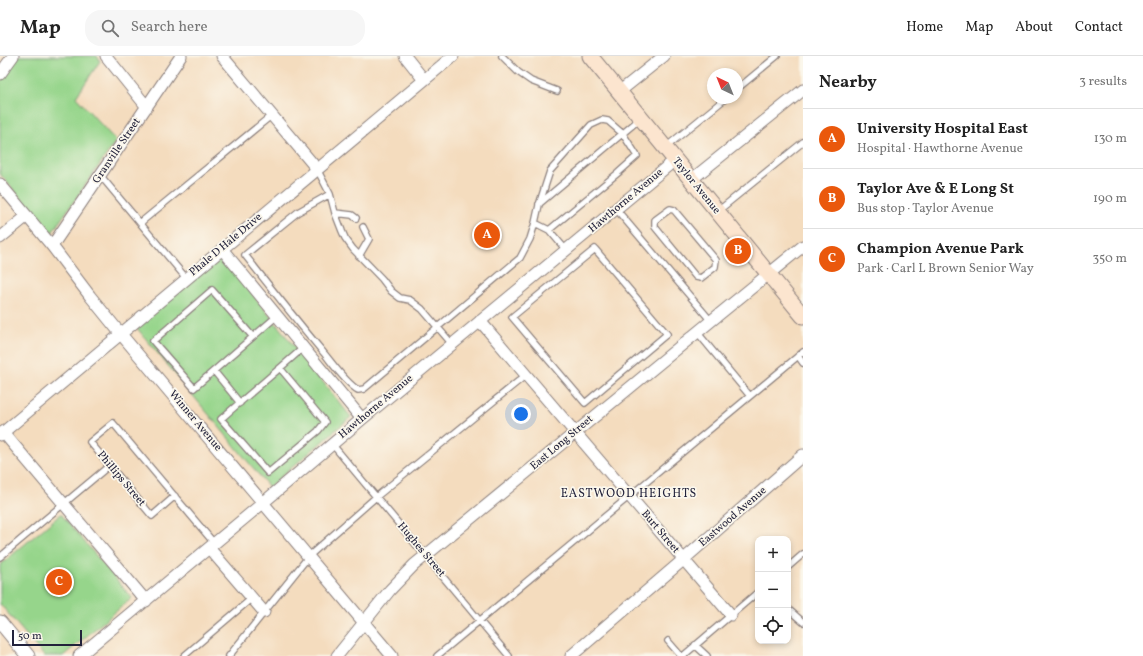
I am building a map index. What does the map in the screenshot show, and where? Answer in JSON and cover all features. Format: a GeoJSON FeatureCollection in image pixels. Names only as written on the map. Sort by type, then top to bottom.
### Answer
{"type":"FeatureCollection","features":[{"type":"Feature","properties":{"kind":"main road","name":"Taylor Avenue"},"geometry":{"type":"LineString","coordinates":[[590,56],[803,316]]}},
{"type":"Feature","properties":{"kind":"street"},"geometry":{"type":"LineString","coordinates":[[0,74],[13,56]]}},
{"type":"Feature","properties":{"kind":"street"},"geometry":{"type":"LineString","coordinates":[[106,56],[147,107]]}},
{"type":"Feature","properties":{"kind":"street","name":"Granville Street"},"geometry":{"type":"LineString","coordinates":[[52,246],[181,56]]}},
{"type":"Feature","properties":{"kind":"street"},"geometry":{"type":"LineString","coordinates":[[222,56],[317,169]]}},
{"type":"Feature","properties":{"kind":"street"},"geometry":{"type":"LineString","coordinates":[[405,56],[424,80]]}},
{"type":"Feature","properties":{"kind":"street","name":"Phale D Hale Drive"},"geometry":{"type":"LineString","coordinates":[[1,432],[453,56]]}},
{"type":"Feature","properties":{"kind":"street"},"geometry":{"type":"LineString","coordinates":[[619,92],[664,56]]}},
{"type":"Feature","properties":{"kind":"street"},"geometry":{"type":"LineString","coordinates":[[692,180],[803,90]]}},
{"type":"Feature","properties":{"kind":"street","name":"Hawthorne Avenue"},"geometry":{"type":"LineString","coordinates":[[79,656],[452,344],[675,160]]}},
{"type":"Feature","properties":{"kind":"street","name":"Winner Avenue"},"geometry":{"type":"LineString","coordinates":[[0,184],[52,246],[120,333],[264,502],[392,656]]}},
{"type":"Feature","properties":{"kind":"street"},"geometry":{"type":"LineString","coordinates":[[0,238],[27,216]]}},
{"type":"Feature","properties":{"kind":"street","name":"East Long Street"},"geometry":{"type":"LineString","coordinates":[[337,656],[399,580],[425,555],[803,246]]}},
{"type":"Feature","properties":{"kind":"street"},"geometry":{"type":"LineString","coordinates":[[222,249],[362,419]]}},
{"type":"Feature","properties":{"kind":"street","name":"Burt Street"},"geometry":{"type":"LineString","coordinates":[[480,321],[731,615]]}},
{"type":"Feature","properties":{"kind":"street"},"geometry":{"type":"LineString","coordinates":[[1,432],[146,601]]}},
{"type":"Feature","properties":{"kind":"street","name":"Eastwood Avenue"},"geometry":{"type":"LineString","coordinates":[[571,656],[684,560],[803,455]]}},
{"type":"Feature","properties":{"kind":"street","name":"Phillips Street"},"geometry":{"type":"LineString","coordinates":[[212,546],[264,612]]}},
{"type":"Feature","properties":{"kind":"street"},"geometry":{"type":"LineString","coordinates":[[0,622],[28,656]]}},
{"type":"Feature","properties":{"kind":"lane"},"geometry":{"type":"LineString","coordinates":[[502,56],[518,72],[531,81],[557,91]]}},
{"type":"Feature","properties":{"kind":"lane"},"geometry":{"type":"LineString","coordinates":[[743,84],[777,56]]}},
{"type":"Feature","properties":{"kind":"lane"},"geometry":{"type":"LineString","coordinates":[[665,148],[719,104]]}},
{"type":"Feature","properties":{"kind":"lane"},"geometry":{"type":"LineString","coordinates":[[140,223],[272,115]]}},
{"type":"Feature","properties":{"kind":"lane"},"geometry":{"type":"LineString","coordinates":[[539,204],[640,118]]}},
{"type":"Feature","properties":{"kind":"lane"},"geometry":{"type":"LineString","coordinates":[[330,194],[298,212],[245,255],[296,321],[353,387],[358,390],[364,389],[520,258],[530,239],[539,204],[550,171],[591,125],[602,120],[608,121],[623,134],[637,156],[549,230]]}},
{"type":"Feature","properties":{"kind":"lane"},"geometry":{"type":"LineString","coordinates":[[717,212],[803,142]]}},
{"type":"Feature","properties":{"kind":"lane"},"geometry":{"type":"LineString","coordinates":[[317,169],[330,194],[335,213],[345,238],[359,256],[391,291],[400,298],[410,300],[422,309],[452,344]]}},
{"type":"Feature","properties":{"kind":"lane"},"geometry":{"type":"LineString","coordinates":[[100,175],[186,278]]}},
{"type":"Feature","properties":{"kind":"lane"},"geometry":{"type":"LineString","coordinates":[[616,209],[711,321]]}},
{"type":"Feature","properties":{"kind":"lane"},"geometry":{"type":"LineString","coordinates":[[670,209],[674,210],[716,260],[716,267],[701,278],[696,276],[675,251],[655,227],[655,220],[670,209]]}},
{"type":"Feature","properties":{"kind":"lane"},"geometry":{"type":"LineString","coordinates":[[335,213],[352,215],[356,218]]}},
{"type":"Feature","properties":{"kind":"lane"},"geometry":{"type":"LineString","coordinates":[[535,223],[549,230],[566,250]]}},
{"type":"Feature","properties":{"kind":"lane"},"geometry":{"type":"LineString","coordinates":[[359,256],[369,239],[363,227]]}},
{"type":"Feature","properties":{"kind":"lane"},"geometry":{"type":"LineString","coordinates":[[595,248],[667,334],[585,403],[548,360],[512,317],[595,248]]}},
{"type":"Feature","properties":{"kind":"lane"},"geometry":{"type":"LineString","coordinates":[[253,337],[212,290],[153,341],[194,388],[214,371],[253,337],[277,316]]}},
{"type":"Feature","properties":{"kind":"lane"},"geometry":{"type":"LineString","coordinates":[[697,332],[750,396]]}},
{"type":"Feature","properties":{"kind":"lane"},"geometry":{"type":"LineString","coordinates":[[280,368],[325,422],[318,431],[268,473],[221,419],[303,348]]}},
{"type":"Feature","properties":{"kind":"lane"},"geometry":{"type":"LineString","coordinates":[[437,656],[803,352]]}},
{"type":"Feature","properties":{"kind":"lane"},"geometry":{"type":"LineString","coordinates":[[798,356],[803,363]]}},
{"type":"Feature","properties":{"kind":"lane"},"geometry":{"type":"LineString","coordinates":[[214,371],[240,402]]}},
{"type":"Feature","properties":{"kind":"lane"},"geometry":{"type":"LineString","coordinates":[[229,656],[309,556],[376,496],[526,375]]}},
{"type":"Feature","properties":{"kind":"lane","name":"Phillips Street"},"geometry":{"type":"LineString","coordinates":[[175,496],[152,516],[90,442],[113,423],[175,496],[212,546]]}},
{"type":"Feature","properties":{"kind":"lane","name":"Hughes Street"},"geometry":{"type":"LineString","coordinates":[[332,444],[509,656]]}},
{"type":"Feature","properties":{"kind":"lane"},"geometry":{"type":"LineString","coordinates":[[0,557],[110,465]]}},
{"type":"Feature","properties":{"kind":"lane"},"geometry":{"type":"LineString","coordinates":[[791,564],[803,554]]}},
{"type":"Feature","properties":{"kind":"lane"},"geometry":{"type":"LineString","coordinates":[[668,641],[682,656],[755,595]]}},
{"type":"Feature","properties":{"kind":"lane"},"geometry":{"type":"LineString","coordinates":[[184,656],[252,598]]}},
{"type":"Feature","properties":{"kind":"lane"},"geometry":{"type":"LineString","coordinates":[[791,612],[803,622]]}},
{"type":"Feature","properties":{"kind":"lane"},"geometry":{"type":"LineString","coordinates":[[695,645],[707,656]]}},
{"type":"Feature","properties":{"kind":"green space"},"geometry":{"type":"Polygon","coordinates":[[[17,56],[97,56],[100,61],[76,97],[116,141],[51,234],[0,174],[0,70],[17,56]]]}},
{"type":"Feature","properties":{"kind":"green space"},"geometry":{"type":"Polygon","coordinates":[[[221,255],[351,417],[269,487],[136,327],[221,255]]]}},
{"type":"Feature","properties":{"kind":"green space"},"geometry":{"type":"Polygon","coordinates":[[[61,514],[132,598],[63,656],[44,656],[0,604],[0,565],[61,514]]]}},
{"type":"Feature","properties":{"kind":"place","name":"University Hospital East"},"geometry":{"type":"Point","coordinates":[487,235]}},
{"type":"Feature","properties":{"kind":"place","name":"Taylor Ave & E Long St"},"geometry":{"type":"Point","coordinates":[738,251]}},
{"type":"Feature","properties":{"kind":"place","name":"Champion Avenue Park"},"geometry":{"type":"Point","coordinates":[59,582]}},
{"type":"Feature","properties":{"kind":"district","name":"EASTWOOD HEIGHTS"},"geometry":{"type":"Point","coordinates":[629,494]}}]}
